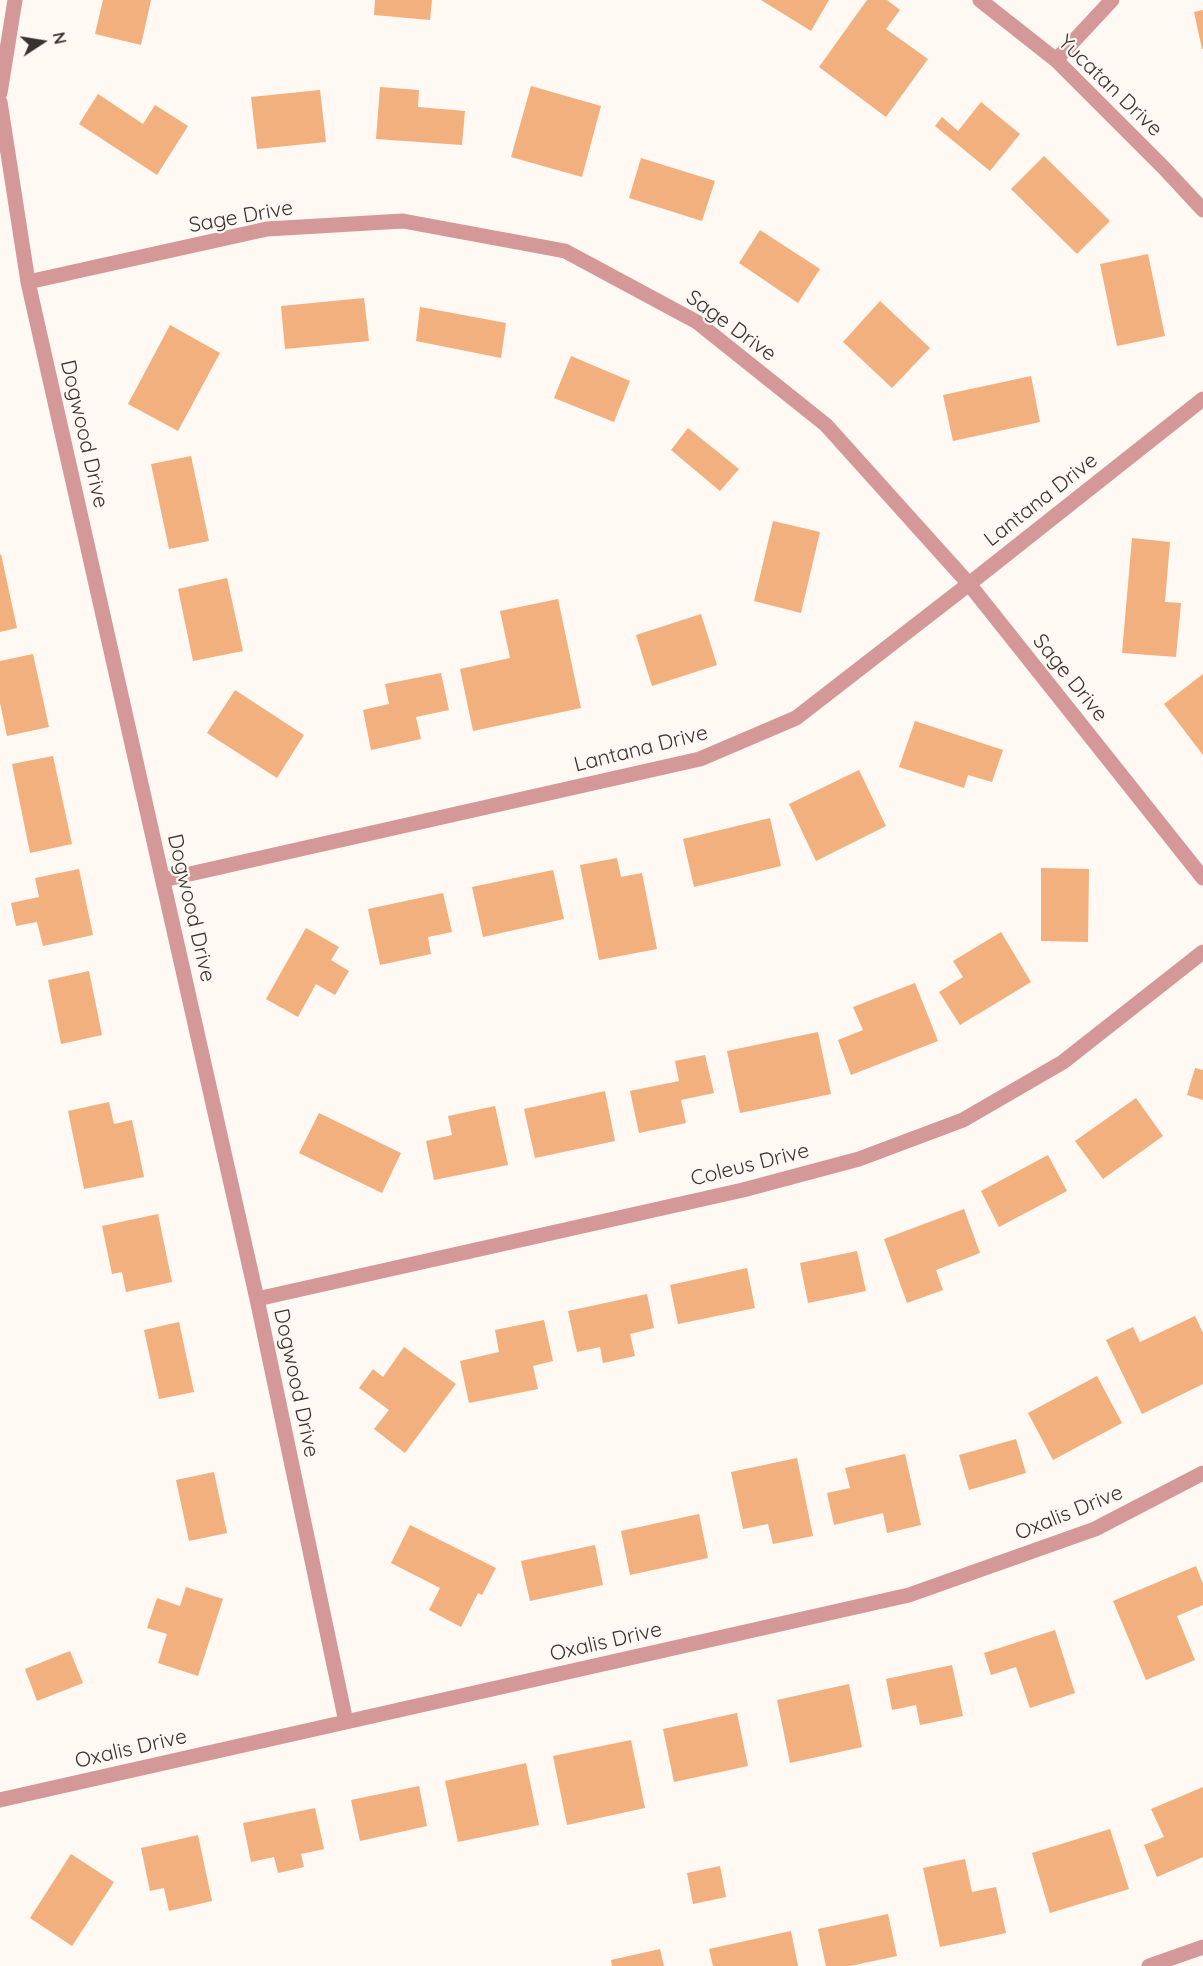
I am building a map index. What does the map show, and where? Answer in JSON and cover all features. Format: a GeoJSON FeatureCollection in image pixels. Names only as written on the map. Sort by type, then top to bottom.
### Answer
{"type":"FeatureCollection","features":[{"type":"Feature","properties":{"kind":"street"},"geometry":{"type":"LineString","coordinates":[[0,93],[15,0]]}},
{"type":"Feature","properties":{"kind":"street","name":"Yucatan Drive"},"geometry":{"type":"LineString","coordinates":[[980,0],[1056,60],[1203,210]]}},
{"type":"Feature","properties":{"kind":"street"},"geometry":{"type":"LineString","coordinates":[[1056,60],[1112,0]]}},
{"type":"Feature","properties":{"kind":"street","name":"Dogwood Drive"},"geometry":{"type":"LineString","coordinates":[[0,102],[28,282],[257,1299],[346,1722]]}},
{"type":"Feature","properties":{"kind":"street","name":"Sage Drive"},"geometry":{"type":"LineString","coordinates":[[28,282],[267,229],[403,221],[565,251],[697,322],[826,425],[969,584],[1203,878]]}},
{"type":"Feature","properties":{"kind":"street","name":"Lantana Drive"},"geometry":{"type":"LineString","coordinates":[[164,880],[700,759],[796,718],[1203,399]]}},
{"type":"Feature","properties":{"kind":"street","name":"Coleus Drive"},"geometry":{"type":"LineString","coordinates":[[257,1299],[731,1192],[859,1159],[963,1120],[1063,1062],[1203,952]]}},
{"type":"Feature","properties":{"kind":"street","name":"Oxalis Drive"},"geometry":{"type":"LineString","coordinates":[[0,1800],[909,1595],[1095,1529],[1203,1473]]}},
{"type":"Feature","properties":{"kind":"street"},"geometry":{"type":"LineString","coordinates":[[1149,1966],[1203,1947]]}},
{"type":"Feature","properties":{"kind":"building"},"geometry":{"type":"Polygon","coordinates":[[[103,0],[151,0],[141,45],[95,34],[103,0]]]}},
{"type":"Feature","properties":{"kind":"building"},"geometry":{"type":"Polygon","coordinates":[[[375,0],[432,0],[430,20],[374,15],[375,0]]]}},
{"type":"Feature","properties":{"kind":"building"},"geometry":{"type":"Polygon","coordinates":[[[761,0],[829,0],[811,31],[761,0]]]}},
{"type":"Feature","properties":{"kind":"building"},"geometry":{"type":"Polygon","coordinates":[[[867,0],[887,0],[900,10],[886,29],[928,59],[886,117],[819,67],[867,0]]]}},
{"type":"Feature","properties":{"kind":"building"},"geometry":{"type":"Polygon","coordinates":[[[1203,10],[1203,49],[1202,49],[1194,12],[1203,10]]]}},
{"type":"Feature","properties":{"kind":"building"},"geometry":{"type":"Polygon","coordinates":[[[531,86],[601,106],[582,177],[511,157],[531,86]]]}},
{"type":"Feature","properties":{"kind":"building"},"geometry":{"type":"Polygon","coordinates":[[[380,87],[419,90],[418,107],[465,111],[462,145],[376,139],[380,87]]]}},
{"type":"Feature","properties":{"kind":"building"},"geometry":{"type":"Polygon","coordinates":[[[320,90],[326,142],[257,149],[251,97],[320,90]]]}},
{"type":"Feature","properties":{"kind":"building"},"geometry":{"type":"Polygon","coordinates":[[[98,94],[143,124],[155,105],[188,126],[157,175],[79,124],[98,94]]]}},
{"type":"Feature","properties":{"kind":"building"},"geometry":{"type":"Polygon","coordinates":[[[981,102],[1020,134],[990,171],[935,126],[942,117],[958,131],[981,102]]]}},
{"type":"Feature","properties":{"kind":"building"},"geometry":{"type":"Polygon","coordinates":[[[1044,156],[1110,221],[1077,254],[1011,189],[1044,156]]]}},
{"type":"Feature","properties":{"kind":"building"},"geometry":{"type":"Polygon","coordinates":[[[641,158],[715,181],[702,221],[629,198],[641,158]]]}},
{"type":"Feature","properties":{"kind":"building"},"geometry":{"type":"Polygon","coordinates":[[[760,230],[820,269],[798,303],[739,263],[760,230]]]}},
{"type":"Feature","properties":{"kind":"building"},"geometry":{"type":"Polygon","coordinates":[[[1148,254],[1165,336],[1117,346],[1100,264],[1148,254]]]}},
{"type":"Feature","properties":{"kind":"building"},"geometry":{"type":"Polygon","coordinates":[[[364,298],[369,341],[285,349],[281,306],[364,298]]]}},
{"type":"Feature","properties":{"kind":"building"},"geometry":{"type":"Polygon","coordinates":[[[880,301],[930,348],[892,388],[843,342],[880,301]]]}},
{"type":"Feature","properties":{"kind":"building"},"geometry":{"type":"Polygon","coordinates":[[[420,307],[506,323],[501,358],[416,341],[420,307]]]}},
{"type":"Feature","properties":{"kind":"building"},"geometry":{"type":"Polygon","coordinates":[[[170,325],[220,353],[178,431],[128,404],[170,325]]]}},
{"type":"Feature","properties":{"kind":"building"},"geometry":{"type":"Polygon","coordinates":[[[571,356],[630,381],[614,422],[554,398],[571,356]]]}},
{"type":"Feature","properties":{"kind":"building"},"geometry":{"type":"Polygon","coordinates":[[[1031,376],[1040,422],[953,441],[943,395],[1031,376]]]}},
{"type":"Feature","properties":{"kind":"building"},"geometry":{"type":"Polygon","coordinates":[[[688,428],[739,469],[720,491],[671,450],[688,428]]]}},
{"type":"Feature","properties":{"kind":"building"},"geometry":{"type":"Polygon","coordinates":[[[191,456],[209,541],[169,549],[151,464],[191,456]]]}},
{"type":"Feature","properties":{"kind":"building"},"geometry":{"type":"Polygon","coordinates":[[[773,521],[820,532],[801,613],[754,601],[773,521]]]}},
{"type":"Feature","properties":{"kind":"building"},"geometry":{"type":"Polygon","coordinates":[[[1132,538],[1170,542],[1165,602],[1181,603],[1176,657],[1122,653],[1132,538]]]}},
{"type":"Feature","properties":{"kind":"building"},"geometry":{"type":"Polygon","coordinates":[[[0,555],[17,628],[0,632],[0,555]]]}},
{"type":"Feature","properties":{"kind":"building"},"geometry":{"type":"Polygon","coordinates":[[[227,578],[243,651],[193,661],[178,589],[227,578]]]}},
{"type":"Feature","properties":{"kind":"building"},"geometry":{"type":"Polygon","coordinates":[[[558,599],[581,708],[473,731],[460,669],[510,658],[500,611],[558,599]]]}},
{"type":"Feature","properties":{"kind":"building"},"geometry":{"type":"Polygon","coordinates":[[[701,614],[717,665],[652,686],[636,635],[701,614]]]}},
{"type":"Feature","properties":{"kind":"building"},"geometry":{"type":"Polygon","coordinates":[[[33,654],[49,727],[7,736],[0,703],[0,661],[33,654]]]}},
{"type":"Feature","properties":{"kind":"building"},"geometry":{"type":"Polygon","coordinates":[[[441,673],[449,710],[416,717],[421,739],[371,750],[363,710],[389,704],[385,684],[441,673]]]}},
{"type":"Feature","properties":{"kind":"building"},"geometry":{"type":"Polygon","coordinates":[[[1203,674],[1203,755],[1164,704],[1203,674]]]}},
{"type":"Feature","properties":{"kind":"building"},"geometry":{"type":"Polygon","coordinates":[[[235,690],[304,735],[277,778],[207,733],[235,690]]]}},
{"type":"Feature","properties":{"kind":"building"},"geometry":{"type":"Polygon","coordinates":[[[915,721],[1003,750],[992,782],[968,775],[964,788],[899,767],[915,721]]]}},
{"type":"Feature","properties":{"kind":"building"},"geometry":{"type":"Polygon","coordinates":[[[53,756],[72,844],[30,853],[12,764],[53,756]]]}},
{"type":"Feature","properties":{"kind":"building"},"geometry":{"type":"Polygon","coordinates":[[[859,770],[886,826],[816,861],[789,804],[859,770]]]}},
{"type":"Feature","properties":{"kind":"building"},"geometry":{"type":"Polygon","coordinates":[[[770,818],[781,866],[694,887],[683,839],[770,818]]]}},
{"type":"Feature","properties":{"kind":"building"},"geometry":{"type":"Polygon","coordinates":[[[617,858],[621,877],[642,873],[657,949],[599,960],[580,865],[617,858]]]}},
{"type":"Feature","properties":{"kind":"building"},"geometry":{"type":"Polygon","coordinates":[[[1041,868],[1089,869],[1088,942],[1041,941],[1041,868]]]}},
{"type":"Feature","properties":{"kind":"building"},"geometry":{"type":"Polygon","coordinates":[[[79,869],[93,935],[43,946],[37,922],[16,926],[11,903],[39,897],[35,878],[79,869]]]}},
{"type":"Feature","properties":{"kind":"building"},"geometry":{"type":"Polygon","coordinates":[[[553,870],[564,919],[483,937],[472,887],[553,870]]]}},
{"type":"Feature","properties":{"kind":"building"},"geometry":{"type":"Polygon","coordinates":[[[443,893],[452,932],[428,937],[431,954],[380,965],[368,909],[443,893]]]}},
{"type":"Feature","properties":{"kind":"building"},"geometry":{"type":"Polygon","coordinates":[[[306,928],[339,947],[331,960],[349,971],[335,995],[316,984],[298,1017],[266,999],[306,928]]]}},
{"type":"Feature","properties":{"kind":"building"},"geometry":{"type":"Polygon","coordinates":[[[1001,932],[1031,982],[960,1025],[939,992],[963,977],[953,961],[1001,932]]]}},
{"type":"Feature","properties":{"kind":"building"},"geometry":{"type":"Polygon","coordinates":[[[89,971],[102,1035],[61,1044],[48,980],[89,971]]]}},
{"type":"Feature","properties":{"kind":"building"},"geometry":{"type":"Polygon","coordinates":[[[915,983],[938,1041],[851,1075],[838,1040],[863,1030],[853,1007],[915,983]]]}},
{"type":"Feature","properties":{"kind":"building"},"geometry":{"type":"Polygon","coordinates":[[[818,1032],[831,1094],[740,1113],[727,1051],[818,1032]]]}},
{"type":"Feature","properties":{"kind":"building"},"geometry":{"type":"Polygon","coordinates":[[[705,1055],[714,1093],[681,1100],[686,1123],[639,1133],[630,1091],[679,1081],[675,1061],[705,1055]]]}},
{"type":"Feature","properties":{"kind":"building"},"geometry":{"type":"Polygon","coordinates":[[[1195,1068],[1203,1070],[1203,1100],[1187,1095],[1195,1068]]]}},
{"type":"Feature","properties":{"kind":"building"},"geometry":{"type":"Polygon","coordinates":[[[605,1091],[615,1141],[535,1158],[524,1109],[605,1091]]]}},
{"type":"Feature","properties":{"kind":"building"},"geometry":{"type":"Polygon","coordinates":[[[1136,1098],[1163,1136],[1103,1179],[1075,1141],[1136,1098]]]}},
{"type":"Feature","properties":{"kind":"building"},"geometry":{"type":"Polygon","coordinates":[[[109,1102],[114,1124],[132,1120],[144,1177],[84,1189],[68,1111],[109,1102]]]}},
{"type":"Feature","properties":{"kind":"building"},"geometry":{"type":"Polygon","coordinates":[[[495,1106],[508,1165],[434,1180],[426,1141],[452,1135],[448,1116],[495,1106]]]}},
{"type":"Feature","properties":{"kind":"building"},"geometry":{"type":"Polygon","coordinates":[[[319,1113],[401,1153],[382,1193],[299,1153],[319,1113]]]}},
{"type":"Feature","properties":{"kind":"building"},"geometry":{"type":"Polygon","coordinates":[[[1048,1155],[1067,1191],[999,1227],[981,1191],[1048,1155]]]}},
{"type":"Feature","properties":{"kind":"building"},"geometry":{"type":"Polygon","coordinates":[[[964,1209],[980,1253],[936,1270],[943,1290],[907,1303],[884,1239],[964,1209]]]}},
{"type":"Feature","properties":{"kind":"building"},"geometry":{"type":"Polygon","coordinates":[[[158,1214],[172,1282],[126,1292],[122,1272],[112,1274],[102,1226],[158,1214]]]}},
{"type":"Feature","properties":{"kind":"building"},"geometry":{"type":"Polygon","coordinates":[[[857,1251],[866,1291],[808,1303],[800,1263],[857,1251]]]}},
{"type":"Feature","properties":{"kind":"building"},"geometry":{"type":"Polygon","coordinates":[[[747,1268],[755,1308],[678,1324],[670,1285],[747,1268]]]}},
{"type":"Feature","properties":{"kind":"building"},"geometry":{"type":"Polygon","coordinates":[[[647,1294],[654,1328],[630,1334],[635,1356],[603,1363],[600,1347],[577,1352],[568,1311],[647,1294]]]}},
{"type":"Feature","properties":{"kind":"building"},"geometry":{"type":"Polygon","coordinates":[[[1195,1316],[1203,1333],[1203,1384],[1142,1414],[1106,1340],[1133,1327],[1140,1342],[1195,1316]]]}},
{"type":"Feature","properties":{"kind":"building"},"geometry":{"type":"Polygon","coordinates":[[[544,1320],[553,1361],[533,1366],[538,1389],[469,1403],[460,1361],[499,1352],[495,1330],[544,1320]]]}},
{"type":"Feature","properties":{"kind":"building"},"geometry":{"type":"Polygon","coordinates":[[[179,1322],[194,1392],[159,1399],[144,1330],[179,1322]]]}},
{"type":"Feature","properties":{"kind":"building"},"geometry":{"type":"Polygon","coordinates":[[[404,1347],[456,1384],[405,1453],[374,1429],[389,1410],[359,1388],[373,1369],[383,1377],[404,1347]]]}},
{"type":"Feature","properties":{"kind":"building"},"geometry":{"type":"Polygon","coordinates":[[[1097,1376],[1122,1423],[1053,1460],[1028,1413],[1097,1376]]]}},
{"type":"Feature","properties":{"kind":"building"},"geometry":{"type":"Polygon","coordinates":[[[1016,1439],[1026,1473],[969,1490],[959,1455],[1016,1439]]]}},
{"type":"Feature","properties":{"kind":"building"},"geometry":{"type":"Polygon","coordinates":[[[905,1454],[921,1525],[887,1533],[883,1513],[834,1525],[827,1493],[850,1488],[845,1468],[905,1454]]]}},
{"type":"Feature","properties":{"kind":"building"},"geometry":{"type":"Polygon","coordinates":[[[797,1458],[813,1536],[773,1544],[768,1524],[743,1529],[731,1472],[797,1458]]]}},
{"type":"Feature","properties":{"kind":"building"},"geometry":{"type":"Polygon","coordinates":[[[214,1472],[227,1533],[189,1541],[176,1480],[214,1472]]]}},
{"type":"Feature","properties":{"kind":"building"},"geometry":{"type":"Polygon","coordinates":[[[699,1514],[708,1558],[630,1575],[621,1531],[699,1514]]]}},
{"type":"Feature","properties":{"kind":"building"},"geometry":{"type":"Polygon","coordinates":[[[410,1525],[496,1568],[482,1595],[478,1593],[461,1627],[429,1610],[440,1588],[391,1563],[410,1525]]]}},
{"type":"Feature","properties":{"kind":"building"},"geometry":{"type":"Polygon","coordinates":[[[595,1545],[603,1585],[530,1601],[521,1561],[595,1545]]]}},
{"type":"Feature","properties":{"kind":"building"},"geometry":{"type":"Polygon","coordinates":[[[1196,1566],[1203,1584],[1203,1605],[1177,1616],[1195,1660],[1146,1680],[1113,1601],[1196,1566]]]}},
{"type":"Feature","properties":{"kind":"building"},"geometry":{"type":"Polygon","coordinates":[[[186,1587],[223,1599],[198,1676],[158,1663],[167,1634],[147,1628],[157,1598],[180,1606],[186,1587]]]}},
{"type":"Feature","properties":{"kind":"building"},"geometry":{"type":"Polygon","coordinates":[[[1055,1630],[1075,1693],[1030,1708],[1016,1667],[991,1675],[984,1653],[1055,1630]]]}},
{"type":"Feature","properties":{"kind":"building"},"geometry":{"type":"Polygon","coordinates":[[[70,1651],[83,1683],[37,1701],[25,1669],[70,1651]]]}},
{"type":"Feature","properties":{"kind":"building"},"geometry":{"type":"Polygon","coordinates":[[[952,1665],[963,1716],[920,1725],[916,1705],[892,1710],[886,1679],[952,1665]]]}},
{"type":"Feature","properties":{"kind":"building"},"geometry":{"type":"Polygon","coordinates":[[[849,1684],[862,1747],[790,1763],[777,1700],[849,1684]]]}},
{"type":"Feature","properties":{"kind":"building"},"geometry":{"type":"Polygon","coordinates":[[[737,1713],[748,1766],[674,1782],[663,1729],[737,1713]]]}},
{"type":"Feature","properties":{"kind":"building"},"geometry":{"type":"Polygon","coordinates":[[[631,1740],[645,1808],[567,1825],[553,1756],[631,1740]]]}},
{"type":"Feature","properties":{"kind":"building"},"geometry":{"type":"Polygon","coordinates":[[[526,1763],[539,1825],[458,1842],[445,1781],[526,1763]]]}},
{"type":"Feature","properties":{"kind":"building"},"geometry":{"type":"Polygon","coordinates":[[[419,1786],[427,1826],[360,1841],[351,1800],[419,1786]]]}},
{"type":"Feature","properties":{"kind":"building"},"geometry":{"type":"Polygon","coordinates":[[[1203,1787],[1203,1857],[1157,1877],[1144,1845],[1164,1837],[1151,1809],[1203,1787]]]}},
{"type":"Feature","properties":{"kind":"building"},"geometry":{"type":"Polygon","coordinates":[[[315,1808],[324,1849],[301,1854],[304,1867],[278,1873],[274,1857],[251,1862],[243,1823],[315,1808]]]}},
{"type":"Feature","properties":{"kind":"building"},"geometry":{"type":"Polygon","coordinates":[[[1110,1829],[1129,1889],[1050,1913],[1032,1853],[1110,1829]]]}},
{"type":"Feature","properties":{"kind":"building"},"geometry":{"type":"Polygon","coordinates":[[[198,1835],[212,1901],[169,1911],[164,1888],[150,1891],[141,1848],[198,1835]]]}},
{"type":"Feature","properties":{"kind":"building"},"geometry":{"type":"Polygon","coordinates":[[[71,1854],[114,1882],[72,1946],[30,1918],[71,1854]]]}},
{"type":"Feature","properties":{"kind":"building"},"geometry":{"type":"Polygon","coordinates":[[[965,1859],[972,1892],[996,1887],[1006,1933],[940,1947],[923,1868],[965,1859]]]}},
{"type":"Feature","properties":{"kind":"building"},"geometry":{"type":"Polygon","coordinates":[[[720,1866],[726,1897],[693,1904],[687,1873],[720,1866]]]}},
{"type":"Feature","properties":{"kind":"building"},"geometry":{"type":"Polygon","coordinates":[[[888,1914],[897,1956],[850,1966],[826,1966],[818,1929],[888,1914]]]}},
{"type":"Feature","properties":{"kind":"building"},"geometry":{"type":"Polygon","coordinates":[[[791,1931],[798,1966],[713,1966],[709,1949],[791,1931]]]}},
{"type":"Feature","properties":{"kind":"building"},"geometry":{"type":"Polygon","coordinates":[[[660,1949],[664,1966],[612,1966],[611,1960],[660,1949]]]}}]}
